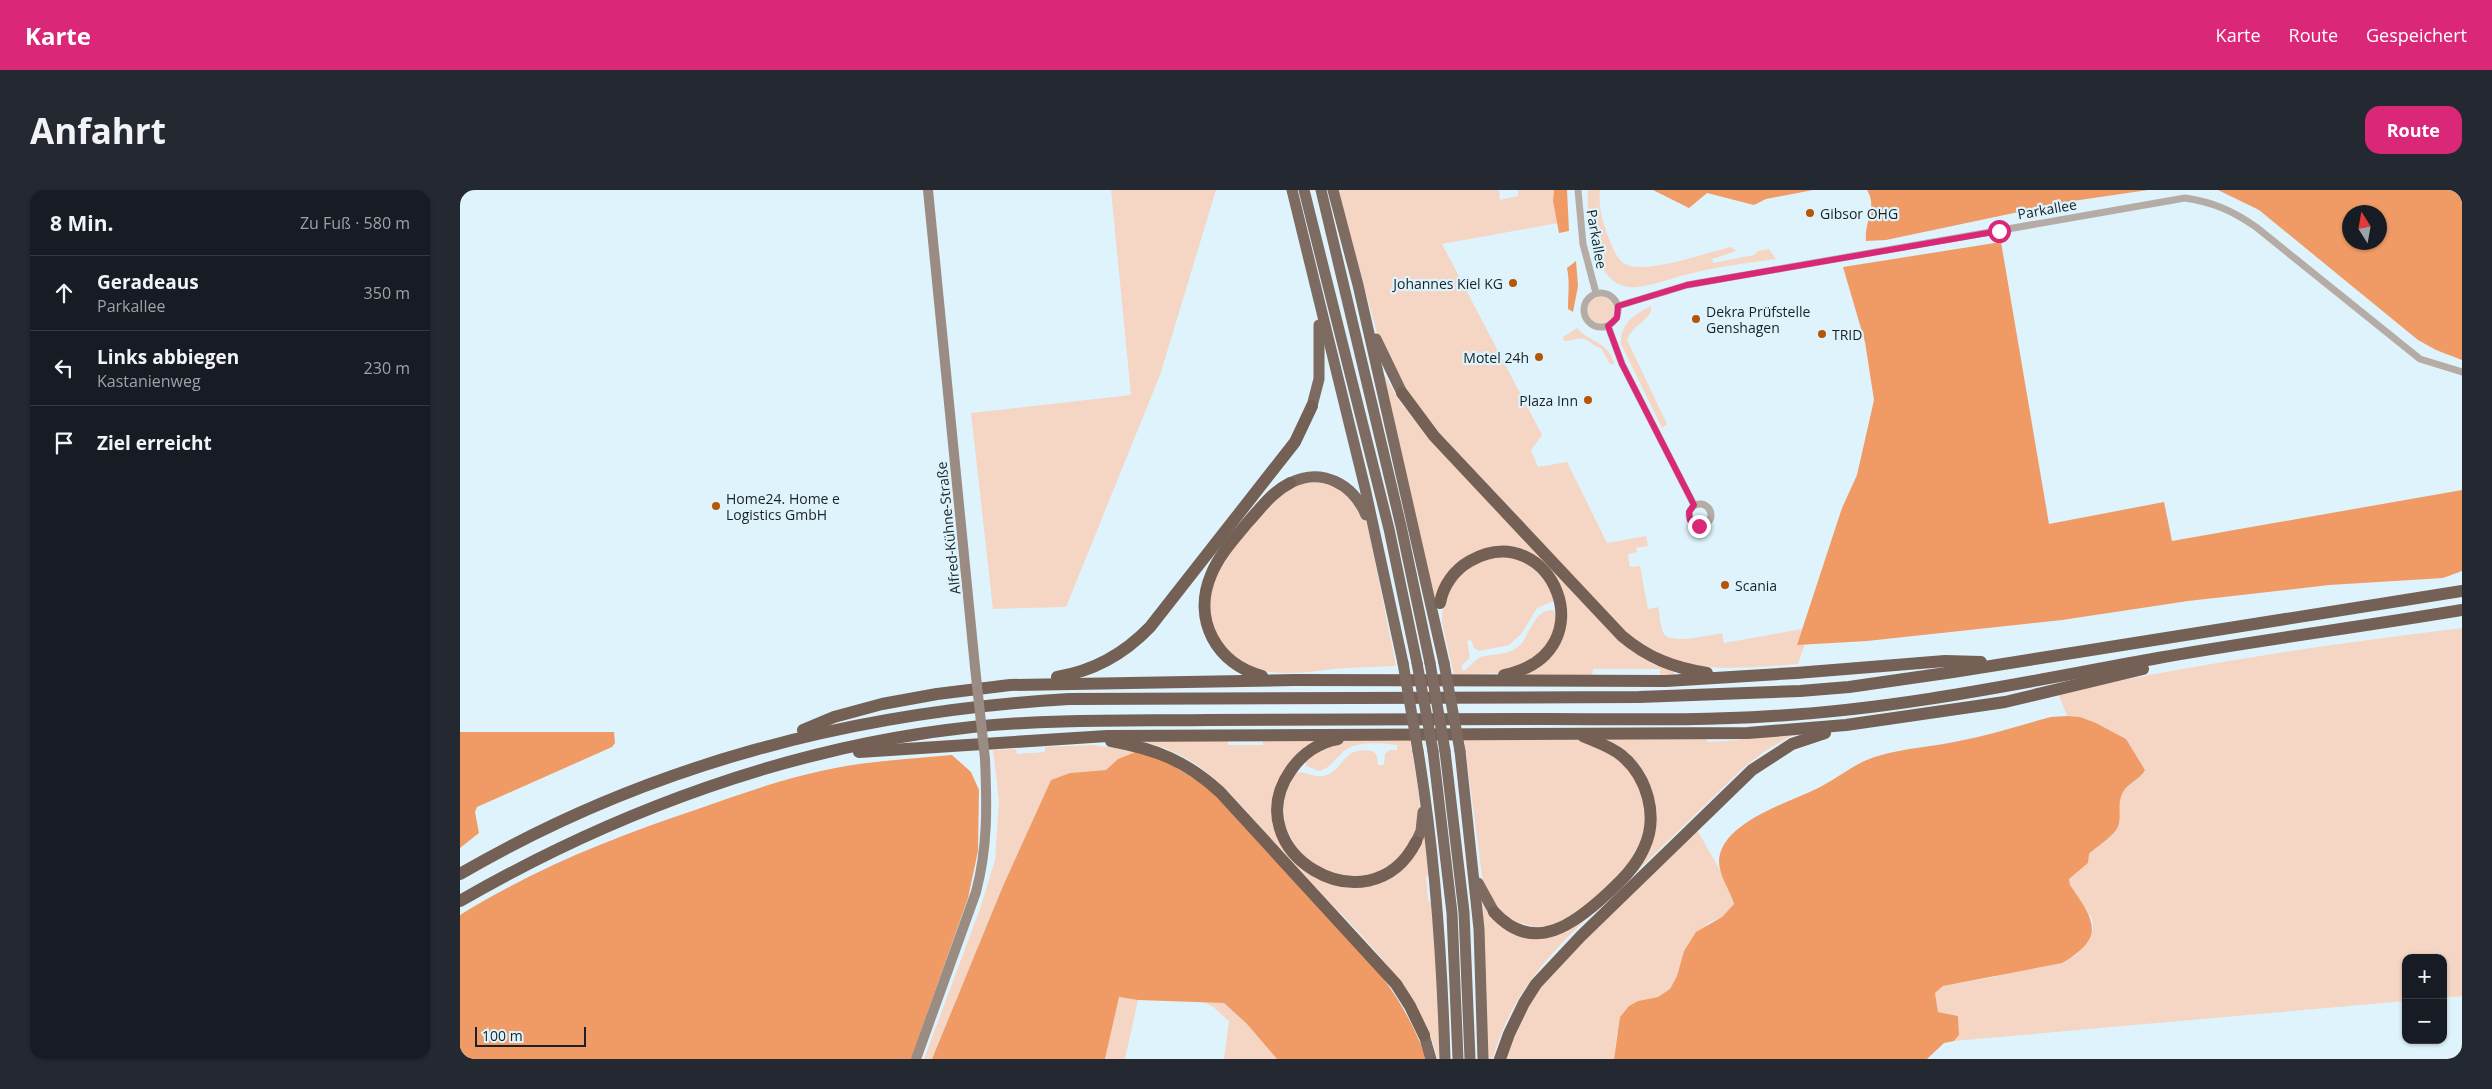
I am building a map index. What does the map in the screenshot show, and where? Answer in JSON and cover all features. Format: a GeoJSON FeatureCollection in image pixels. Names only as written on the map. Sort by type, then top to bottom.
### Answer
{"type":"FeatureCollection","features":[{"type":"Feature","properties":{"kind":"highway"},"geometry":{"type":"LineString","coordinates":[[1292,190],[1378,549],[1402,663],[1425,790],[1439,916],[1445,1059]]}},
{"type":"Feature","properties":{"kind":"highway"},"geometry":{"type":"LineString","coordinates":[[1304,190],[1389,529],[1433,751],[1452,913],[1458,1059]]}},
{"type":"Feature","properties":{"kind":"highway"},"geometry":{"type":"LineString","coordinates":[[1321,190],[1401,526],[1430,663],[1445,751],[1464,912],[1470,1059]]}},
{"type":"Feature","properties":{"kind":"highway"},"geometry":{"type":"LineString","coordinates":[[1333,190],[1358,285],[1440,644],[1460,751],[1474,877],[1483,1059]]}},
{"type":"Feature","properties":{"kind":"highway"},"geometry":{"type":"LineString","coordinates":[[460,874],[542,830],[611,800],[689,770],[755,749],[834,717],[882,704],[937,694],[1010,685],[1081,671],[1108,660],[1138,639],[1190,577],[1279,464],[1305,426],[1319,379],[1320,341],[1316,302],[1308,259]]}},
{"type":"Feature","properties":{"kind":"highway"},"geometry":{"type":"LineString","coordinates":[[1358,285],[1378,345],[1402,393],[1434,436],[1622,636],[1638,649],[1665,664],[1684,670],[1742,677]]}},
{"type":"Feature","properties":{"kind":"highway"},"geometry":{"type":"LineString","coordinates":[[1294,680],[1262,676],[1237,667],[1217,647],[1211,635],[1204,607],[1205,591],[1218,559],[1267,500],[1290,483],[1321,477],[1336,480],[1349,489],[1360,501],[1378,549]]}},
{"type":"Feature","properties":{"kind":"highway"},"geometry":{"type":"LineString","coordinates":[[1439,679],[1502,675],[1527,668],[1540,661],[1551,650],[1562,620],[1559,595],[1549,575],[1531,560],[1505,552],[1489,553],[1465,563],[1450,578],[1440,603],[1440,644]]}},
{"type":"Feature","properties":{"kind":"highway"},"geometry":{"type":"LineString","coordinates":[[755,749],[884,719],[1010,703],[1128,699],[1748,694],[1849,687],[2462,592]]}},
{"type":"Feature","properties":{"kind":"highway"},"geometry":{"type":"LineString","coordinates":[[460,901],[585,836],[642,811],[767,769],[832,753],[944,731],[1049,721],[1641,719],[1765,717],[1834,712],[1945,696],[2169,656],[2462,610]]}},
{"type":"Feature","properties":{"kind":"highway"},"geometry":{"type":"LineString","coordinates":[[832,753],[890,751],[1084,736],[1748,733],[1865,722],[2005,702],[2156,666],[2169,656]]}},
{"type":"Feature","properties":{"kind":"highway"},"geometry":{"type":"LineString","coordinates":[[1010,685],[1439,679],[1666,681],[1946,661],[2004,663]]}},
{"type":"Feature","properties":{"kind":"highway"},"geometry":{"type":"LineString","coordinates":[[1500,1059],[1516,1017],[1542,978],[1581,936],[1752,770],[1792,744],[1865,722]]}},
{"type":"Feature","properties":{"kind":"highway"},"geometry":{"type":"LineString","coordinates":[[1474,877],[1494,912],[1507,924],[1526,932],[1540,933],[1564,928],[1587,912],[1626,876],[1644,848],[1650,830],[1650,811],[1643,784],[1636,772],[1619,753],[1579,734]]}},
{"type":"Feature","properties":{"kind":"highway"},"geometry":{"type":"LineString","coordinates":[[1410,735],[1334,740],[1315,748],[1302,757],[1290,771],[1280,793],[1278,810],[1283,835],[1295,855],[1311,870],[1334,881],[1365,881],[1382,875],[1404,860],[1416,842],[1422,824],[1425,790]]}},
{"type":"Feature","properties":{"kind":"highway"},"geometry":{"type":"LineString","coordinates":[[1084,736],[1153,750],[1183,764],[1209,781],[1396,984],[1424,1034],[1431,1059]]}},
{"type":"Feature","properties":{"kind":"main road","name":"Alfred-Kühne-Straße"},"geometry":{"type":"LineString","coordinates":[[916,1059],[976,892],[984,864],[987,806],[985,759],[928,190]]}},
{"type":"Feature","properties":{"kind":"street","name":"Parkallee"},"geometry":{"type":"LineString","coordinates":[[1578,190],[1583,244],[1596,293]]}},
{"type":"Feature","properties":{"kind":"street","name":"Parkallee"},"geometry":{"type":"LineString","coordinates":[[1618,306],[1687,285],[2185,198],[2222,206],[2240,216],[2420,359],[2462,372]]}},
{"type":"Feature","properties":{"kind":"street"},"geometry":{"type":"LineString","coordinates":[[1602,292],[1612,296],[1618,306],[1617,318],[1608,326],[1596,326],[1585,316],[1584,304],[1591,295],[1596,293],[1602,292]]}},
{"type":"Feature","properties":{"kind":"street"},"geometry":{"type":"LineString","coordinates":[[1608,326],[1622,364],[1694,505]]}},
{"type":"Feature","properties":{"kind":"shaded area"},"geometry":{"type":"Polygon","coordinates":[[[1111,190],[1216,190],[1160,375],[1066,607],[993,609],[971,413],[1131,395],[1111,190]]]}},
{"type":"Feature","properties":{"kind":"shaded area"},"geometry":{"type":"Polygon","coordinates":[[[1337,190],[1499,190],[1500,200],[1518,196],[1518,190],[1554,190],[1553,201],[1558,223],[1442,244],[1542,435],[1531,450],[1538,467],[1567,462],[1607,543],[1646,536],[1648,546],[1636,548],[1637,552],[1628,554],[1630,567],[1640,566],[1648,609],[1658,607],[1664,634],[1675,639],[1683,639],[1722,633],[1724,643],[1802,629],[1797,644],[1805,644],[1798,664],[1728,668],[1694,665],[1660,655],[1627,634],[1417,409],[1378,336],[1337,190]]]}},
{"type":"Feature","properties":{"kind":"shaded area"},"geometry":{"type":"Polygon","coordinates":[[[1554,190],[1567,190],[1569,231],[1559,233],[1553,201],[1554,190]]]}},
{"type":"Feature","properties":{"kind":"shaded area"},"geometry":{"type":"Polygon","coordinates":[[[1588,190],[1600,190],[1602,215],[1609,239],[1620,260],[1631,266],[1644,267],[1675,262],[1732,247],[1736,251],[1712,259],[1713,263],[1754,255],[1758,251],[1769,249],[1776,259],[1713,268],[1644,286],[1622,286],[1610,278],[1595,252],[1589,219],[1588,190]]]}},
{"type":"Feature","properties":{"kind":"shaded area"},"geometry":{"type":"Polygon","coordinates":[[[1653,190],[1813,190],[1766,199],[1754,205],[1707,193],[1689,208],[1653,190]]]}},
{"type":"Feature","properties":{"kind":"shaded area"},"geometry":{"type":"Polygon","coordinates":[[[1867,190],[2148,190],[2066,202],[1886,240],[1866,241],[1871,209],[1867,190]]]}},
{"type":"Feature","properties":{"kind":"shaded area"},"geometry":{"type":"Polygon","coordinates":[[[2218,190],[2462,190],[2462,360],[2436,350],[2418,340],[2259,210],[2218,190]]]}},
{"type":"Feature","properties":{"kind":"shaded area"},"geometry":{"type":"Polygon","coordinates":[[[2001,242],[2049,524],[2164,502],[2172,541],[2462,490],[2462,571],[2443,578],[2329,585],[2188,601],[2062,620],[1867,641],[1797,645],[1842,508],[1857,475],[1874,400],[1865,342],[1843,267],[2001,242]]]}},
{"type":"Feature","properties":{"kind":"shaded area"},"geometry":{"type":"Polygon","coordinates":[[[1576,261],[1578,286],[1573,312],[1568,309],[1569,283],[1567,268],[1576,261]]]}},
{"type":"Feature","properties":{"kind":"shaded area"},"geometry":{"type":"Polygon","coordinates":[[[1601,297],[1610,301],[1614,310],[1610,319],[1601,323],[1592,319],[1588,310],[1592,301],[1601,297]]]}},
{"type":"Feature","properties":{"kind":"shaded area"},"geometry":{"type":"Polygon","coordinates":[[[1651,306],[1649,315],[1633,330],[1627,340],[1667,424],[1662,428],[1621,344],[1623,330],[1629,320],[1651,306]]]}},
{"type":"Feature","properties":{"kind":"shaded area"},"geometry":{"type":"Polygon","coordinates":[[[1577,328],[1604,347],[1612,357],[1614,364],[1610,364],[1601,348],[1587,340],[1564,341],[1563,337],[1577,328]]]}},
{"type":"Feature","properties":{"kind":"shaded area"},"geometry":{"type":"Polygon","coordinates":[[[1378,364],[1400,402],[1430,439],[1635,653],[1653,664],[1674,672],[1674,675],[1660,675],[1660,669],[1593,669],[1592,676],[1523,675],[1534,668],[1558,642],[1553,576],[1492,549],[1439,592],[1434,599],[1378,364]]]}},
{"type":"Feature","properties":{"kind":"shaded area"},"geometry":{"type":"Polygon","coordinates":[[[1321,481],[1341,489],[1358,504],[1368,526],[1396,666],[1343,668],[1294,673],[1262,671],[1240,662],[1230,654],[1221,644],[1215,632],[1211,619],[1210,593],[1213,580],[1232,550],[1252,524],[1276,498],[1302,482],[1321,481]]]}},
{"type":"Feature","properties":{"kind":"shaded area"},"geometry":{"type":"Polygon","coordinates":[[[1516,557],[1545,576],[1554,601],[1537,608],[1522,633],[1509,645],[1479,651],[1474,648],[1471,640],[1467,641],[1470,658],[1461,666],[1463,671],[1481,657],[1512,651],[1517,648],[1525,639],[1538,617],[1548,610],[1554,610],[1557,626],[1540,656],[1502,673],[1454,675],[1442,623],[1443,603],[1451,582],[1480,559],[1516,557]]]}},
{"type":"Feature","properties":{"kind":"shaded area"},"geometry":{"type":"Polygon","coordinates":[[[2462,628],[2462,996],[2447,998],[2447,954],[2402,954],[2402,1001],[1954,1041],[1959,1035],[1958,1016],[1938,1012],[1935,993],[1943,986],[1989,978],[2075,956],[2087,944],[2093,929],[2092,919],[2070,885],[2069,879],[2088,863],[2089,854],[2119,825],[2118,816],[2122,793],[2145,770],[2126,739],[2096,723],[2080,717],[2067,716],[2058,693],[2158,673],[2361,641],[2462,628]]]}},
{"type":"Feature","properties":{"kind":"shaded area"},"geometry":{"type":"Polygon","coordinates":[[[2051,717],[2080,717],[2096,723],[2126,739],[2145,770],[2128,786],[2121,796],[2118,827],[2107,840],[2089,854],[2088,863],[2069,879],[2070,885],[2090,918],[2092,927],[2091,936],[2086,945],[2076,954],[2062,963],[1943,986],[1935,993],[1938,1012],[1958,1016],[1959,1035],[1954,1041],[1944,1043],[1927,1059],[1614,1059],[1620,1017],[1629,1006],[1638,1001],[1658,997],[1670,989],[1677,976],[1684,951],[1696,932],[1722,917],[1734,904],[1721,873],[1719,860],[1726,842],[1735,832],[1760,814],[1822,786],[1870,759],[1898,751],[1971,739],[2051,717]]]}},
{"type":"Feature","properties":{"kind":"shaded area"},"geometry":{"type":"Polygon","coordinates":[[[460,732],[614,732],[615,743],[612,747],[477,807],[475,812],[479,833],[460,848],[460,732]]]}},
{"type":"Feature","properties":{"kind":"shaded area"},"geometry":{"type":"Polygon","coordinates":[[[1741,734],[1793,735],[1765,751],[1742,769],[1549,957],[1531,979],[1516,1003],[1503,1030],[1493,1059],[1487,1059],[1480,899],[1487,909],[1545,935],[1635,868],[1651,792],[1605,739],[1707,736],[1707,742],[1740,740],[1741,734]]]}},
{"type":"Feature","properties":{"kind":"shaded area"},"geometry":{"type":"Polygon","coordinates":[[[1263,737],[1323,738],[1276,793],[1292,858],[1297,864],[1318,879],[1338,885],[1377,882],[1423,835],[1427,835],[1431,875],[1426,876],[1428,900],[1433,904],[1441,1059],[1438,1059],[1427,1029],[1412,1001],[1394,974],[1350,923],[1303,875],[1242,806],[1209,774],[1185,757],[1145,742],[1228,739],[1228,745],[1263,745],[1263,737]]]}},
{"type":"Feature","properties":{"kind":"shaded area"},"geometry":{"type":"Polygon","coordinates":[[[1410,739],[1420,810],[1415,834],[1398,860],[1370,876],[1330,875],[1300,855],[1285,826],[1283,798],[1296,772],[1319,776],[1327,775],[1338,767],[1350,754],[1363,750],[1373,751],[1377,756],[1378,765],[1384,765],[1385,754],[1390,750],[1397,750],[1397,745],[1371,743],[1352,746],[1331,764],[1319,771],[1306,766],[1306,758],[1344,740],[1410,739]]]}},
{"type":"Feature","properties":{"kind":"shaded area"},"geometry":{"type":"Polygon","coordinates":[[[1464,739],[1579,740],[1603,747],[1633,771],[1646,812],[1642,840],[1629,863],[1591,902],[1554,926],[1535,927],[1513,921],[1500,912],[1483,883],[1464,739]]]}},
{"type":"Feature","properties":{"kind":"shaded area"},"geometry":{"type":"Polygon","coordinates":[[[1092,745],[1138,751],[1118,759],[1106,770],[1070,773],[1051,780],[1003,886],[932,1059],[924,1059],[981,906],[995,860],[999,801],[993,750],[1016,749],[1017,754],[1045,752],[1045,747],[1092,745]]]}},
{"type":"Feature","properties":{"kind":"shaded area"},"geometry":{"type":"Polygon","coordinates":[[[1138,751],[1161,758],[1209,788],[1382,977],[1408,1016],[1427,1059],[1277,1059],[1247,1024],[1224,1003],[1138,1000],[1119,997],[1105,1059],[932,1059],[1003,886],[1051,780],[1070,773],[1106,770],[1118,759],[1138,751]]]}},
{"type":"Feature","properties":{"kind":"shaded area"},"geometry":{"type":"Polygon","coordinates":[[[952,755],[971,772],[979,790],[978,851],[968,898],[911,1059],[460,1059],[460,915],[546,868],[606,842],[759,788],[805,775],[853,765],[952,755]]]}},
{"type":"Feature","properties":{"kind":"shaded area"},"geometry":{"type":"Polygon","coordinates":[[[1696,828],[1721,872],[1734,904],[1722,917],[1708,923],[1684,951],[1677,976],[1670,989],[1658,997],[1638,1001],[1617,1034],[1614,1059],[1503,1059],[1539,986],[1696,828]]]}},
{"type":"Feature","properties":{"kind":"shaded area"},"geometry":{"type":"Polygon","coordinates":[[[1118,997],[1138,1000],[1125,1059],[1105,1059],[1118,997]]]}},
{"type":"Feature","properties":{"kind":"shaded area"},"geometry":{"type":"Polygon","coordinates":[[[1200,1001],[1224,1003],[1247,1024],[1277,1059],[1224,1059],[1229,1021],[1212,1006],[1200,1001]]]}},
{"type":"Feature","properties":{"kind":"place","name":"Gibsor OHG"},"geometry":{"type":"Point","coordinates":[1810,213]}},
{"type":"Feature","properties":{"kind":"place","name":"Johannes Kiel KG"},"geometry":{"type":"Point","coordinates":[1513,283]}},
{"type":"Feature","properties":{"kind":"place","name":"Dekra Prüfstelle Genshagen"},"geometry":{"type":"Point","coordinates":[1696,319]}},
{"type":"Feature","properties":{"kind":"place","name":"TRID"},"geometry":{"type":"Point","coordinates":[1822,334]}},
{"type":"Feature","properties":{"kind":"place","name":"Motel 24h"},"geometry":{"type":"Point","coordinates":[1539,357]}},
{"type":"Feature","properties":{"kind":"place","name":"Plaza Inn"},"geometry":{"type":"Point","coordinates":[1588,400]}},
{"type":"Feature","properties":{"kind":"place","name":"Home24. Home e Logistics GmbH"},"geometry":{"type":"Point","coordinates":[716,506]}},
{"type":"Feature","properties":{"kind":"place","name":"Scania"},"geometry":{"type":"Point","coordinates":[1725,585]}},
{"type":"Feature","properties":{"kind":"route"},"geometry":{"type":"LineString","coordinates":[[1699,526],[1690,520],[1689,512],[1694,505],[1622,364],[1609,332],[1608,326],[1617,318],[1618,306],[1687,285],[1999,231]]}}]}
